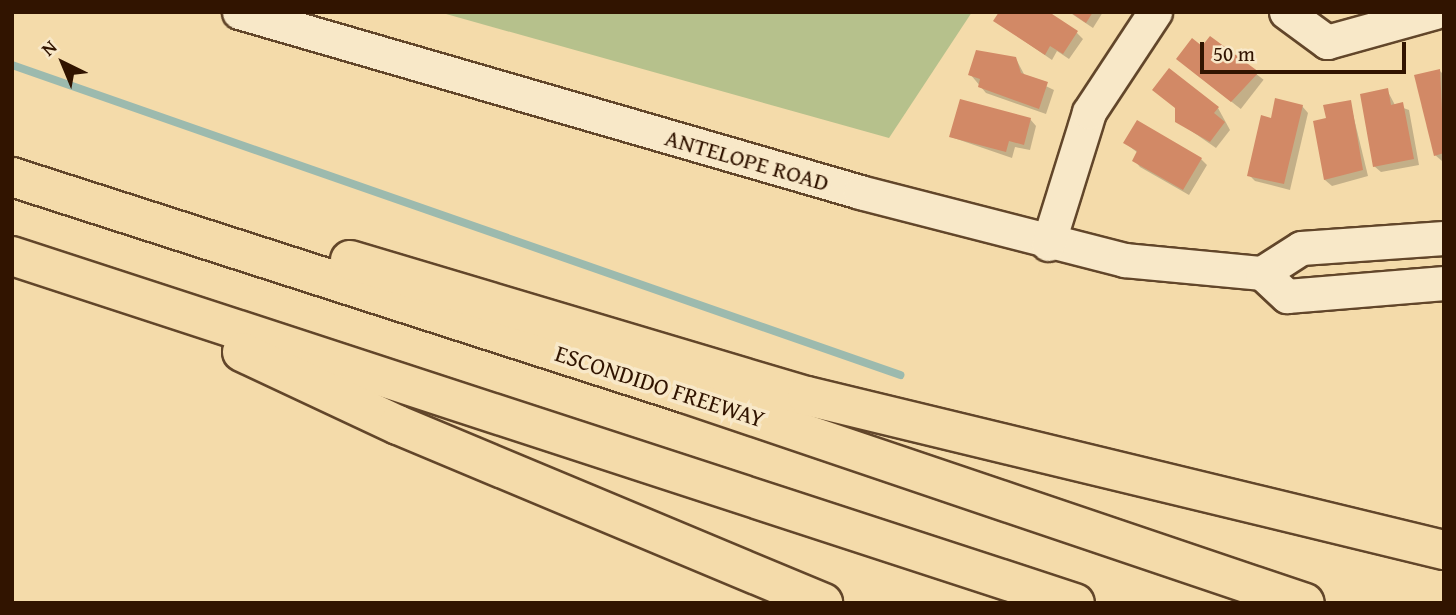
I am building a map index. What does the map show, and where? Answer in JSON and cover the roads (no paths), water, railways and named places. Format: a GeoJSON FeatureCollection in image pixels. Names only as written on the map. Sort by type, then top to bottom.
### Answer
{"type":"FeatureCollection","features":[{"type":"Feature","properties":{"kind":"highway","name":"ESCONDIDO FREEWAY"},"geometry":{"type":"LineString","coordinates":[[12,177],[259,255],[1305,603]]}},
{"type":"Feature","properties":{"kind":"highway"},"geometry":{"type":"LineString","coordinates":[[259,255],[347,259],[807,396],[1444,550]]}},
{"type":"Feature","properties":{"kind":"highway"},"geometry":{"type":"LineString","coordinates":[[12,256],[1076,603]]}},
{"type":"Feature","properties":{"kind":"highway"},"geometry":{"type":"LineString","coordinates":[[197,316],[247,355],[398,425],[823,603]]}},
{"type":"Feature","properties":{"kind":"street","name":"ANTELOPE ROAD"},"geometry":{"type":"LineString","coordinates":[[239,12],[1048,244],[1124,261],[1262,273]]}},
{"type":"Feature","properties":{"kind":"street"},"geometry":{"type":"LineString","coordinates":[[1048,244],[1089,112],[1155,12]]}},
{"type":"Feature","properties":{"kind":"street"},"geometry":{"type":"LineString","coordinates":[[1286,12],[1327,42],[1435,12]]}},
{"type":"Feature","properties":{"kind":"street"},"geometry":{"type":"LineString","coordinates":[[1444,238],[1301,248],[1262,273],[1287,296],[1444,283]]}},
{"type":"Feature","properties":{"kind":"waterway"},"geometry":{"type":"LineString","coordinates":[[12,65],[900,375]]}}]}
